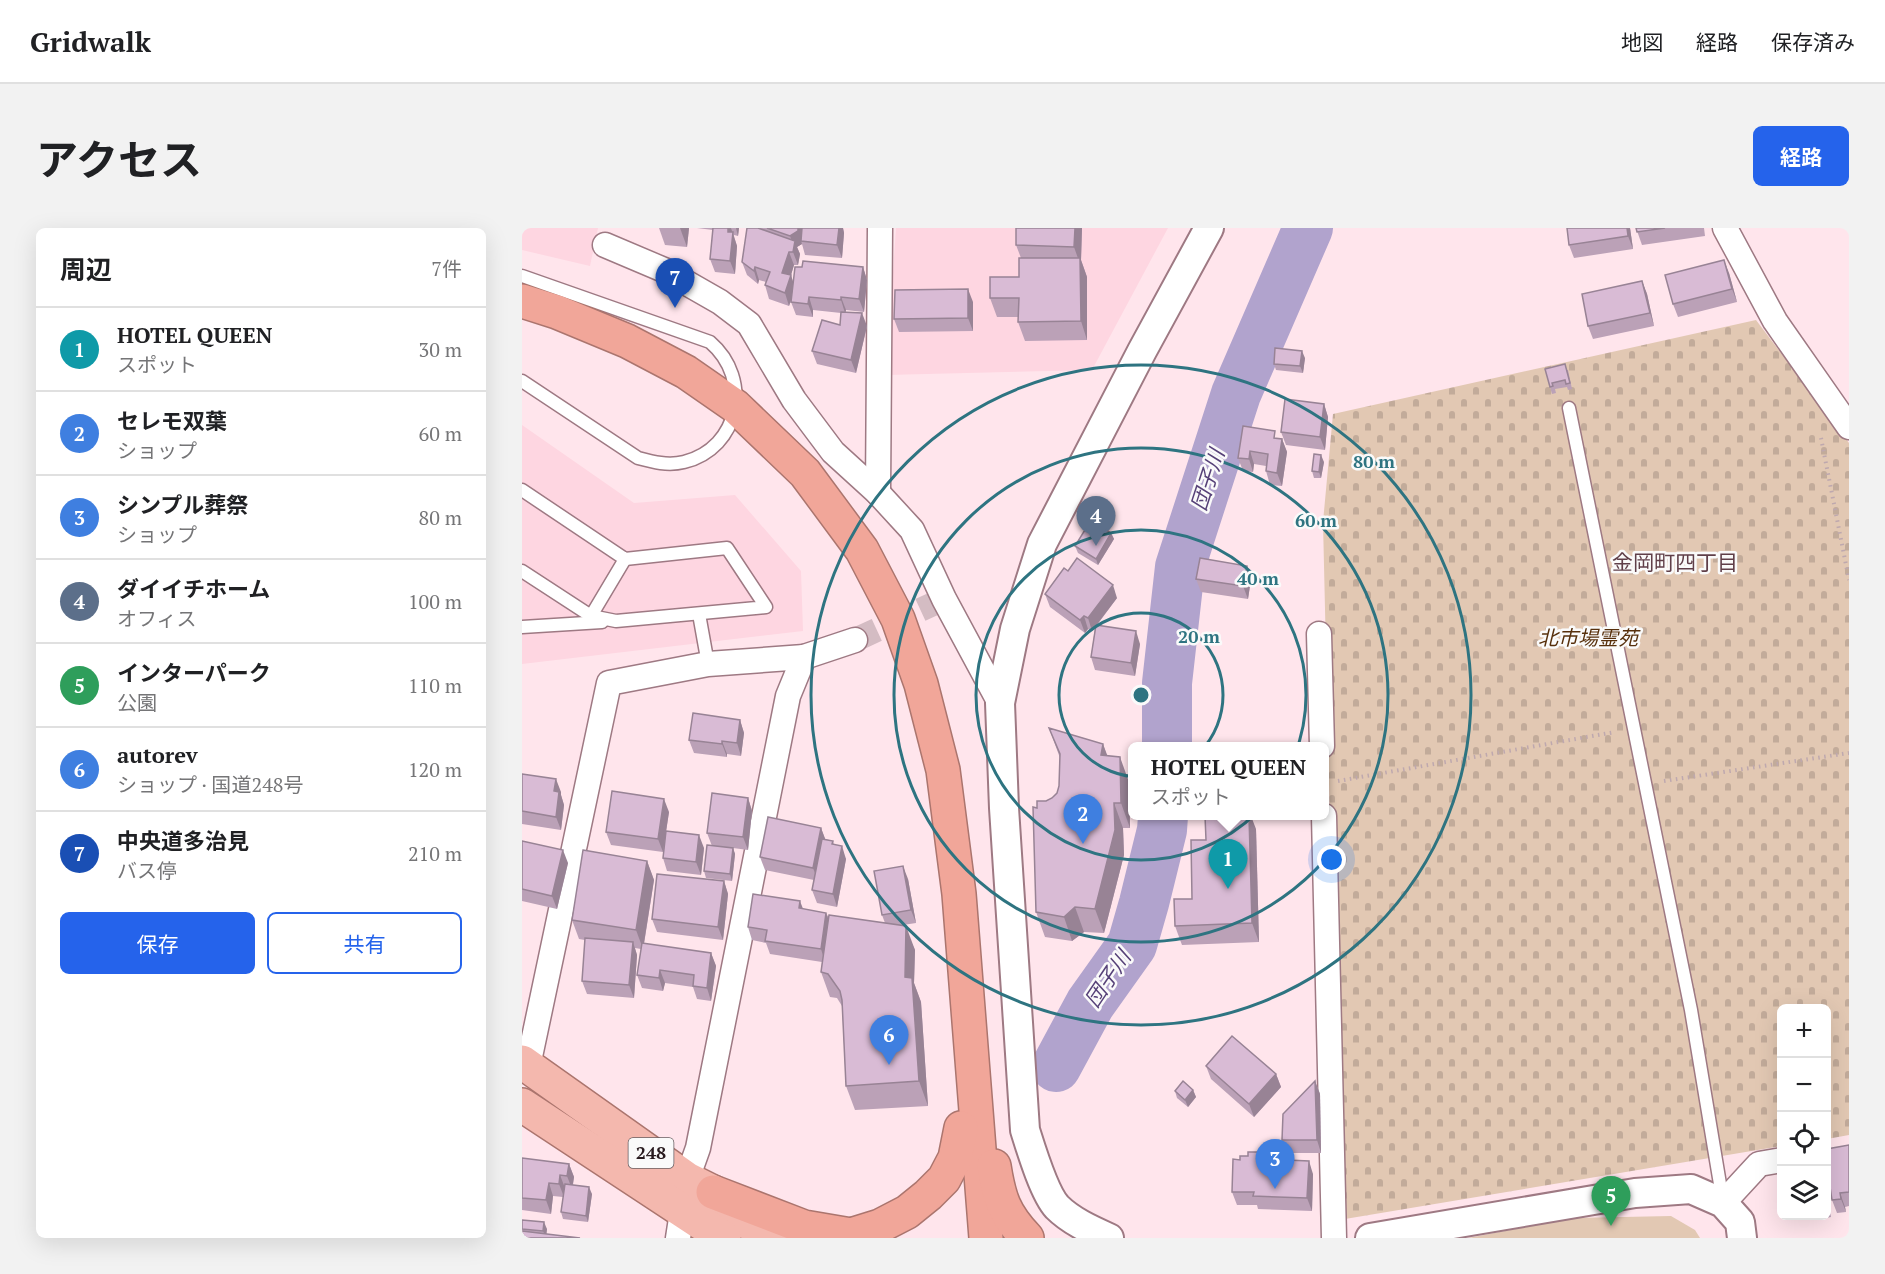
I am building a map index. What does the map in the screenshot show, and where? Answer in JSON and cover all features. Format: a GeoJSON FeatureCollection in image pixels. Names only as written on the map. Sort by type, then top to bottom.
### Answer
{"type":"FeatureCollection","features":[{"type":"Feature","properties":{"kind":"highway"},"geometry":{"type":"LineString","coordinates":[[522,301],[557,312],[627,340],[686,372],[731,416],[805,473],[862,550],[898,619],[921,684],[945,781],[959,894],[970,1131],[968,1238]]}},
{"type":"Feature","properties":{"kind":"highway"},"geometry":{"type":"LineString","coordinates":[[522,323],[662,376],[731,416]]}},
{"type":"Feature","properties":{"kind":"highway","name":"248"},"geometry":{"type":"LineString","coordinates":[[525,1064],[700,1186],[744,1221],[784,1238]]}},
{"type":"Feature","properties":{"kind":"highway","name":"248"},"geometry":{"type":"LineString","coordinates":[[523,1112],[680,1225],[724,1238]]}},
{"type":"Feature","properties":{"kind":"highway"},"geometry":{"type":"LineString","coordinates":[[700,1186],[804,1227],[851,1234],[889,1222],[907,1212],[928,1195],[944,1179],[970,1131]]}},
{"type":"Feature","properties":{"kind":"highway"},"geometry":{"type":"LineString","coordinates":[[970,1131],[986,1238]]}},
{"type":"Feature","properties":{"kind":"highway"},"geometry":{"type":"LineString","coordinates":[[970,1131],[990,1144],[999,1197],[1017,1228],[1027,1238]]}},
{"type":"Feature","properties":{"kind":"street"},"geometry":{"type":"LineString","coordinates":[[878,493],[880,228]]}},
{"type":"Feature","properties":{"kind":"street"},"geometry":{"type":"LineString","coordinates":[[1109,1238],[1087,1228],[1056,1206],[1040,1175],[1025,1130],[1004,808],[1000,703],[1015,629],[1042,544],[1209,228]]}},
{"type":"Feature","properties":{"kind":"street"},"geometry":{"type":"LineString","coordinates":[[1725,228],[1775,321],[1849,427]]}},
{"type":"Feature","properties":{"kind":"street"},"geometry":{"type":"LineString","coordinates":[[605,245],[664,270],[720,302],[749,324],[794,400],[833,452],[878,493],[912,531],[944,599],[1000,703]]}},
{"type":"Feature","properties":{"kind":"street"},"geometry":{"type":"LineString","coordinates":[[1319,634],[1322,742]]}},
{"type":"Feature","properties":{"kind":"street"},"geometry":{"type":"LineString","coordinates":[[525,1064],[609,682],[708,664],[804,657],[855,640]]}},
{"type":"Feature","properties":{"kind":"street"},"geometry":{"type":"LineString","coordinates":[[700,1186],[698,1148],[788,696],[804,657]]}},
{"type":"Feature","properties":{"kind":"street"},"geometry":{"type":"LineString","coordinates":[[1324,820],[1334,1238]]}},
{"type":"Feature","properties":{"kind":"street"},"geometry":{"type":"LineString","coordinates":[[1723,1203],[1759,1164],[1777,1161]]}},
{"type":"Feature","properties":{"kind":"street"},"geometry":{"type":"LineString","coordinates":[[1370,1238],[1635,1193],[1691,1190],[1723,1203],[1740,1222],[1742,1238]]}},
{"type":"Feature","properties":{"kind":"lane"},"geometry":{"type":"LineString","coordinates":[[522,276],[710,342],[722,353],[733,373],[737,395],[722,438],[704,454],[683,462],[660,464],[638,458],[522,381]]}},
{"type":"Feature","properties":{"kind":"lane"},"geometry":{"type":"LineString","coordinates":[[1569,408],[1691,1010],[1723,1203]]}},
{"type":"Feature","properties":{"kind":"lane"},"geometry":{"type":"LineString","coordinates":[[522,490],[625,559],[727,548],[766,607],[522,627]]}},
{"type":"Feature","properties":{"kind":"lane"},"geometry":{"type":"LineString","coordinates":[[591,616],[625,559]]}},
{"type":"Feature","properties":{"kind":"lane"},"geometry":{"type":"LineString","coordinates":[[522,571],[591,616],[616,621]]}},
{"type":"Feature","properties":{"kind":"lane"},"geometry":{"type":"LineString","coordinates":[[699,614],[708,664]]}},
{"type":"Feature","properties":{"kind":"path"},"geometry":{"type":"LineString","coordinates":[[1821,438],[1849,580]]}},
{"type":"Feature","properties":{"kind":"path"},"geometry":{"type":"LineString","coordinates":[[1338,781],[1635,728]]}},
{"type":"Feature","properties":{"kind":"path"},"geometry":{"type":"LineString","coordinates":[[1646,783],[1849,753]]}},
{"type":"Feature","properties":{"kind":"shaded area"},"geometry":{"type":"Polygon","coordinates":[[[522,228],[598,228],[590,266],[522,250],[522,228]]]}},
{"type":"Feature","properties":{"kind":"shaded area"},"geometry":{"type":"Polygon","coordinates":[[[896,228],[1168,228],[1092,370],[886,375],[896,228]]]}},
{"type":"Feature","properties":{"kind":"shaded area"},"geometry":{"type":"Polygon","coordinates":[[[522,425],[634,503],[735,495],[801,571],[803,631],[522,664],[522,425]]]}},
{"type":"Feature","properties":{"kind":"green space","name":"北市場霊苑"},"geometry":{"type":"Polygon","coordinates":[[[1756,320],[1849,443],[1849,1135],[1831,1138],[1831,1004],[1777,1004],[1777,1147],[1339,1220],[1323,522],[1333,414],[1756,320]]]}},
{"type":"Feature","properties":{"kind":"green space"},"geometry":{"type":"Polygon","coordinates":[[[1671,1216],[1695,1230],[1700,1238],[1468,1238],[1574,1218],[1671,1216]]]}},
{"type":"Feature","properties":{"kind":"building"},"geometry":{"type":"Polygon","coordinates":[[[713,228],[728,228],[728,232],[733,232],[730,261],[710,259],[713,228]]]}},
{"type":"Feature","properties":{"kind":"building"},"geometry":{"type":"Polygon","coordinates":[[[747,228],[758,228],[795,241],[793,252],[789,252],[782,273],[791,275],[785,293],[765,285],[770,272],[755,267],[754,271],[742,262],[747,228]]]}},
{"type":"Feature","properties":{"kind":"building"},"geometry":{"type":"Polygon","coordinates":[[[767,228],[798,228],[798,231],[790,236],[767,228]]]}},
{"type":"Feature","properties":{"kind":"building"},"geometry":{"type":"Polygon","coordinates":[[[802,228],[839,228],[837,245],[801,241],[802,228]]]}},
{"type":"Feature","properties":{"kind":"building"},"geometry":{"type":"Polygon","coordinates":[[[1016,228],[1075,228],[1074,247],[1016,245],[1016,228]]]}},
{"type":"Feature","properties":{"kind":"building"},"geometry":{"type":"Polygon","coordinates":[[[1567,228],[1627,228],[1628,236],[1569,245],[1567,228]]]}},
{"type":"Feature","properties":{"kind":"building"},"geometry":{"type":"Polygon","coordinates":[[[1636,228],[1665,228],[1637,232],[1636,228]]]}},
{"type":"Feature","properties":{"kind":"building"},"geometry":{"type":"Polygon","coordinates":[[[1019,258],[1080,258],[1081,321],[1018,322],[1019,298],[990,298],[990,277],[1019,277],[1019,258]]]}},
{"type":"Feature","properties":{"kind":"building"},"geometry":{"type":"Polygon","coordinates":[[[1724,260],[1732,289],[1673,304],[1665,275],[1724,260]]]}},
{"type":"Feature","properties":{"kind":"building"},"geometry":{"type":"Polygon","coordinates":[[[803,261],[863,267],[859,299],[809,297],[808,304],[791,302],[795,267],[802,267],[803,261]]]}},
{"type":"Feature","properties":{"kind":"building"},"geometry":{"type":"Polygon","coordinates":[[[1642,281],[1650,313],[1588,326],[1582,294],[1642,281]]]}},
{"type":"Feature","properties":{"kind":"building"},"geometry":{"type":"Polygon","coordinates":[[[968,289],[968,318],[894,319],[895,290],[968,289]]]}},
{"type":"Feature","properties":{"kind":"building"},"geometry":{"type":"Polygon","coordinates":[[[841,312],[862,313],[851,360],[812,351],[822,320],[840,325],[841,312]]]}},
{"type":"Feature","properties":{"kind":"building"},"geometry":{"type":"Polygon","coordinates":[[[1275,348],[1302,351],[1300,366],[1274,364],[1275,348]]]}},
{"type":"Feature","properties":{"kind":"building"},"geometry":{"type":"Polygon","coordinates":[[[1565,364],[1570,383],[1566,384],[1565,380],[1552,383],[1553,386],[1550,387],[1545,369],[1565,364]]]}},
{"type":"Feature","properties":{"kind":"building"},"geometry":{"type":"Polygon","coordinates":[[[1285,399],[1324,404],[1320,437],[1281,432],[1285,399]]]}},
{"type":"Feature","properties":{"kind":"building"},"geometry":{"type":"Polygon","coordinates":[[[1243,426],[1275,431],[1274,438],[1282,439],[1277,473],[1266,471],[1268,454],[1250,451],[1249,459],[1238,458],[1243,426]]]}},
{"type":"Feature","properties":{"kind":"building"},"geometry":{"type":"Polygon","coordinates":[[[1314,454],[1321,455],[1319,472],[1312,471],[1314,454]]]}},
{"type":"Feature","properties":{"kind":"building"},"geometry":{"type":"Polygon","coordinates":[[[1091,520],[1111,533],[1096,559],[1075,546],[1091,520]]]}},
{"type":"Feature","properties":{"kind":"building"},"geometry":{"type":"Polygon","coordinates":[[[1077,558],[1113,585],[1088,618],[1084,616],[1080,620],[1045,594],[1064,568],[1068,571],[1077,558]]]}},
{"type":"Feature","properties":{"kind":"building"},"geometry":{"type":"Polygon","coordinates":[[[1200,558],[1247,566],[1243,586],[1196,579],[1200,558]]]}},
{"type":"Feature","properties":{"kind":"building"},"geometry":{"type":"Polygon","coordinates":[[[1096,625],[1136,631],[1131,663],[1091,657],[1096,625]]]}},
{"type":"Feature","properties":{"kind":"building"},"geometry":{"type":"Polygon","coordinates":[[[693,713],[740,720],[737,743],[722,741],[722,744],[689,740],[693,713]]]}},
{"type":"Feature","properties":{"kind":"building"},"geometry":{"type":"Polygon","coordinates":[[[1049,728],[1103,744],[1101,755],[1120,757],[1121,803],[1114,803],[1115,830],[1095,909],[1075,907],[1064,917],[1036,912],[1033,807],[1037,808],[1037,801],[1052,798],[1059,786],[1060,754],[1049,728]]]}},
{"type":"Feature","properties":{"kind":"building"},"geometry":{"type":"Polygon","coordinates":[[[522,774],[556,779],[554,791],[559,792],[556,817],[522,811],[522,774]]]}},
{"type":"Feature","properties":{"kind":"building"},"geometry":{"type":"Polygon","coordinates":[[[612,791],[664,799],[658,839],[606,832],[612,791]]]}},
{"type":"Feature","properties":{"kind":"building"},"geometry":{"type":"Polygon","coordinates":[[[712,793],[748,798],[743,837],[707,833],[712,793]]]}},
{"type":"Feature","properties":{"kind":"building"},"geometry":{"type":"Polygon","coordinates":[[[768,817],[821,828],[813,868],[760,857],[768,817]]]}},
{"type":"Feature","properties":{"kind":"building"},"geometry":{"type":"Polygon","coordinates":[[[1205,820],[1249,820],[1252,923],[1175,926],[1174,899],[1192,899],[1191,840],[1206,840],[1205,820]]]}},
{"type":"Feature","properties":{"kind":"building"},"geometry":{"type":"Polygon","coordinates":[[[666,831],[699,835],[696,862],[663,858],[666,831]]]}},
{"type":"Feature","properties":{"kind":"building"},"geometry":{"type":"Polygon","coordinates":[[[822,839],[842,846],[833,894],[812,890],[822,839]]]}},
{"type":"Feature","properties":{"kind":"building"},"geometry":{"type":"Polygon","coordinates":[[[522,841],[563,850],[552,896],[522,889],[522,841]]]}},
{"type":"Feature","properties":{"kind":"building"},"geometry":{"type":"Polygon","coordinates":[[[707,845],[733,848],[730,874],[704,871],[707,845]]]}},
{"type":"Feature","properties":{"kind":"building"},"geometry":{"type":"Polygon","coordinates":[[[583,850],[647,861],[636,930],[572,920],[583,850]]]}},
{"type":"Feature","properties":{"kind":"building"},"geometry":{"type":"Polygon","coordinates":[[[903,866],[911,910],[882,915],[874,871],[903,866]]]}},
{"type":"Feature","properties":{"kind":"building"},"geometry":{"type":"Polygon","coordinates":[[[657,874],[724,881],[718,927],[652,919],[657,874]]]}},
{"type":"Feature","properties":{"kind":"building"},"geometry":{"type":"Polygon","coordinates":[[[753,894],[800,901],[799,908],[826,913],[821,949],[765,941],[767,930],[748,927],[753,894]]]}},
{"type":"Feature","properties":{"kind":"building"},"geometry":{"type":"Polygon","coordinates":[[[829,915],[906,926],[905,977],[912,978],[919,1081],[846,1086],[842,1000],[840,991],[828,974],[821,972],[829,915]]]}},
{"type":"Feature","properties":{"kind":"building"},"geometry":{"type":"Polygon","coordinates":[[[585,938],[633,942],[629,985],[582,981],[585,938]]]}},
{"type":"Feature","properties":{"kind":"building"},"geometry":{"type":"Polygon","coordinates":[[[642,943],[711,953],[707,988],[693,986],[694,975],[660,970],[659,978],[637,975],[642,943]]]}},
{"type":"Feature","properties":{"kind":"building"},"geometry":{"type":"Polygon","coordinates":[[[1232,1036],[1276,1074],[1249,1104],[1206,1066],[1232,1036]]]}},
{"type":"Feature","properties":{"kind":"building"},"geometry":{"type":"Polygon","coordinates":[[[1183,1081],[1193,1090],[1185,1100],[1175,1091],[1183,1081]]]}},
{"type":"Feature","properties":{"kind":"building"},"geometry":{"type":"Polygon","coordinates":[[[1315,1081],[1317,1140],[1282,1140],[1283,1114],[1315,1081]]]}},
{"type":"Feature","properties":{"kind":"building"},"geometry":{"type":"Polygon","coordinates":[[[1849,1145],[1849,1192],[1840,1193],[1841,1199],[1832,1200],[1831,1193],[1831,1148],[1849,1145]]]}},
{"type":"Feature","properties":{"kind":"building"},"geometry":{"type":"Polygon","coordinates":[[[1248,1152],[1266,1152],[1265,1159],[1309,1161],[1307,1198],[1253,1196],[1254,1192],[1232,1192],[1233,1159],[1240,1160],[1240,1156],[1248,1156],[1248,1152]]]}},
{"type":"Feature","properties":{"kind":"building"},"geometry":{"type":"Polygon","coordinates":[[[522,1158],[569,1164],[567,1176],[560,1175],[559,1184],[549,1183],[546,1200],[522,1198],[522,1158]]]}},
{"type":"Feature","properties":{"kind":"building"},"geometry":{"type":"Polygon","coordinates":[[[565,1184],[589,1187],[586,1216],[561,1212],[565,1184]]]}},
{"type":"Feature","properties":{"kind":"building"},"geometry":{"type":"Polygon","coordinates":[[[522,1220],[544,1222],[543,1231],[522,1229],[522,1220]]]}},
{"type":"Feature","properties":{"kind":"building"},"geometry":{"type":"Polygon","coordinates":[[[522,1231],[580,1238],[522,1238],[522,1231]]]}},
{"type":"Feature","properties":{"kind":"waterway","name":"団子川"},"geometry":{"type":"LineString","coordinates":[[1167,742],[1167,683],[1180,567],[1236,394],[1308,228]]}},
{"type":"Feature","properties":{"kind":"waterway","name":"団子川"},"geometry":{"type":"LineString","coordinates":[[1056,1067],[1090,1004],[1132,945],[1163,820]]}},
{"type":"Feature","properties":{"kind":"tunnel"},"geometry":{"type":"LineString","coordinates":[[855,640],[944,599]]}},
{"type":"Feature","properties":{"kind":"place","name":"中央道多治見"},"geometry":{"type":"Point","coordinates":[675,308]}},
{"type":"Feature","properties":{"kind":"place","name":"ダイイチホーム"},"geometry":{"type":"Point","coordinates":[1096,546]}},
{"type":"Feature","properties":{"kind":"place","name":"セレモ双葉"},"geometry":{"type":"Point","coordinates":[1083,844]}},
{"type":"Feature","properties":{"kind":"place","name":"HOTEL QUEEN"},"geometry":{"type":"Point","coordinates":[1228,889]}},
{"type":"Feature","properties":{"kind":"place","name":"autorev"},"geometry":{"type":"Point","coordinates":[889,1065]}},
{"type":"Feature","properties":{"kind":"place","name":"シンプル葬祭"},"geometry":{"type":"Point","coordinates":[1275,1189]}},
{"type":"Feature","properties":{"kind":"place","name":"インターパーク"},"geometry":{"type":"Point","coordinates":[1611,1226]}},
{"type":"Feature","properties":{"kind":"district","name":"金岡町四丁目"},"geometry":{"type":"Point","coordinates":[1675,563]}}]}
